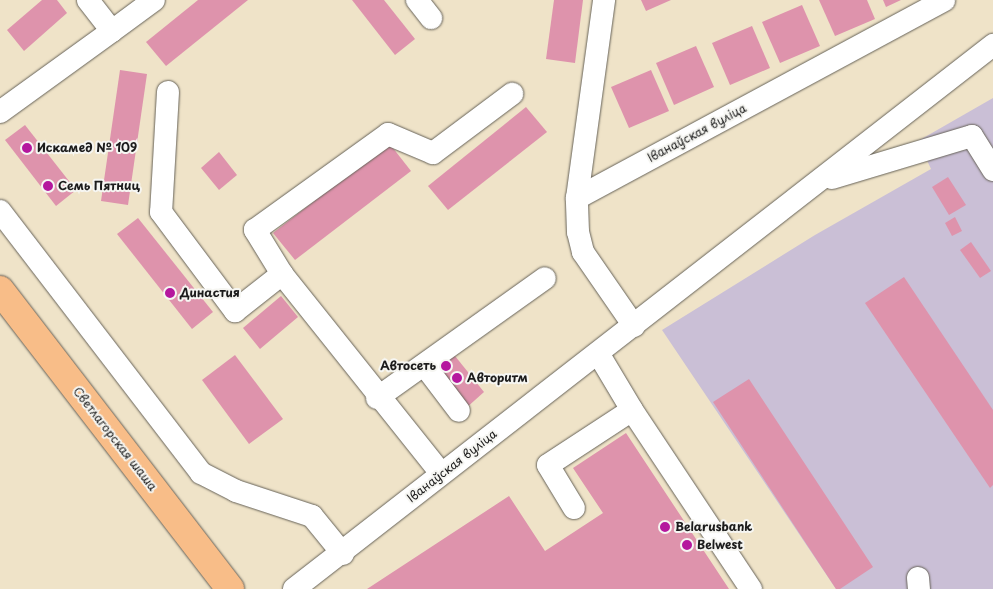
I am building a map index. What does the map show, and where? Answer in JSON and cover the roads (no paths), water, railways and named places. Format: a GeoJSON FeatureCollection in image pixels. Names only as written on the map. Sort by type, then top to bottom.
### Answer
{"type":"FeatureCollection","features":[{"type":"Feature","properties":{"kind":"main road","name":"Светлагорская шаша"},"geometry":{"type":"LineString","coordinates":[[0,290],[230,589]]}},
{"type":"Feature","properties":{"kind":"street"},"geometry":{"type":"LineString","coordinates":[[88,0],[112,31]]}},
{"type":"Feature","properties":{"kind":"street"},"geometry":{"type":"LineString","coordinates":[[0,112],[154,0]]}},
{"type":"Feature","properties":{"kind":"street"},"geometry":{"type":"LineString","coordinates":[[417,0],[431,18]]}},
{"type":"Feature","properties":{"kind":"street"},"geometry":{"type":"LineString","coordinates":[[604,0],[577,198],[578,232],[583,252],[634,326]]}},
{"type":"Feature","properties":{"kind":"street","name":"Іванаўская вуліца"},"geometry":{"type":"LineString","coordinates":[[577,198],[944,0]]}},
{"type":"Feature","properties":{"kind":"street","name":"Іванаўская вуліца"},"geometry":{"type":"LineString","coordinates":[[294,589],[343,554],[441,473],[634,326],[993,45]]}},
{"type":"Feature","properties":{"kind":"street"},"geometry":{"type":"LineString","coordinates":[[168,92],[161,212],[235,311],[282,274]]}},
{"type":"Feature","properties":{"kind":"street"},"geometry":{"type":"LineString","coordinates":[[441,473],[377,398],[282,274],[255,230],[388,134],[433,153],[512,94]]}},
{"type":"Feature","properties":{"kind":"street"},"geometry":{"type":"LineString","coordinates":[[821,181],[972,136],[993,170]]}},
{"type":"Feature","properties":{"kind":"street"},"geometry":{"type":"LineString","coordinates":[[0,211],[201,473],[236,491],[312,516],[343,554]]}},
{"type":"Feature","properties":{"kind":"street"},"geometry":{"type":"LineString","coordinates":[[377,398],[426,366],[545,278]]}},
{"type":"Feature","properties":{"kind":"street"},"geometry":{"type":"LineString","coordinates":[[598,353],[632,410],[751,589]]}},
{"type":"Feature","properties":{"kind":"street"},"geometry":{"type":"LineString","coordinates":[[426,366],[459,411]]}},
{"type":"Feature","properties":{"kind":"street"},"geometry":{"type":"LineString","coordinates":[[574,508],[548,465],[632,410]]}},
{"type":"Feature","properties":{"kind":"place","name":"Искамед № 109"},"geometry":{"type":"Point","coordinates":[27,148]}},
{"type":"Feature","properties":{"kind":"place","name":"Семь Пятниц"},"geometry":{"type":"Point","coordinates":[48,186]}},
{"type":"Feature","properties":{"kind":"place","name":"Династия"},"geometry":{"type":"Point","coordinates":[170,293]}},
{"type":"Feature","properties":{"kind":"place","name":"Автосеть"},"geometry":{"type":"Point","coordinates":[446,366]}},
{"type":"Feature","properties":{"kind":"place","name":"Авторитм"},"geometry":{"type":"Point","coordinates":[457,378]}},
{"type":"Feature","properties":{"kind":"place","name":"Belarusbank"},"geometry":{"type":"Point","coordinates":[665,527]}},
{"type":"Feature","properties":{"kind":"place","name":"Belwest"},"geometry":{"type":"Point","coordinates":[687,545]}}]}
